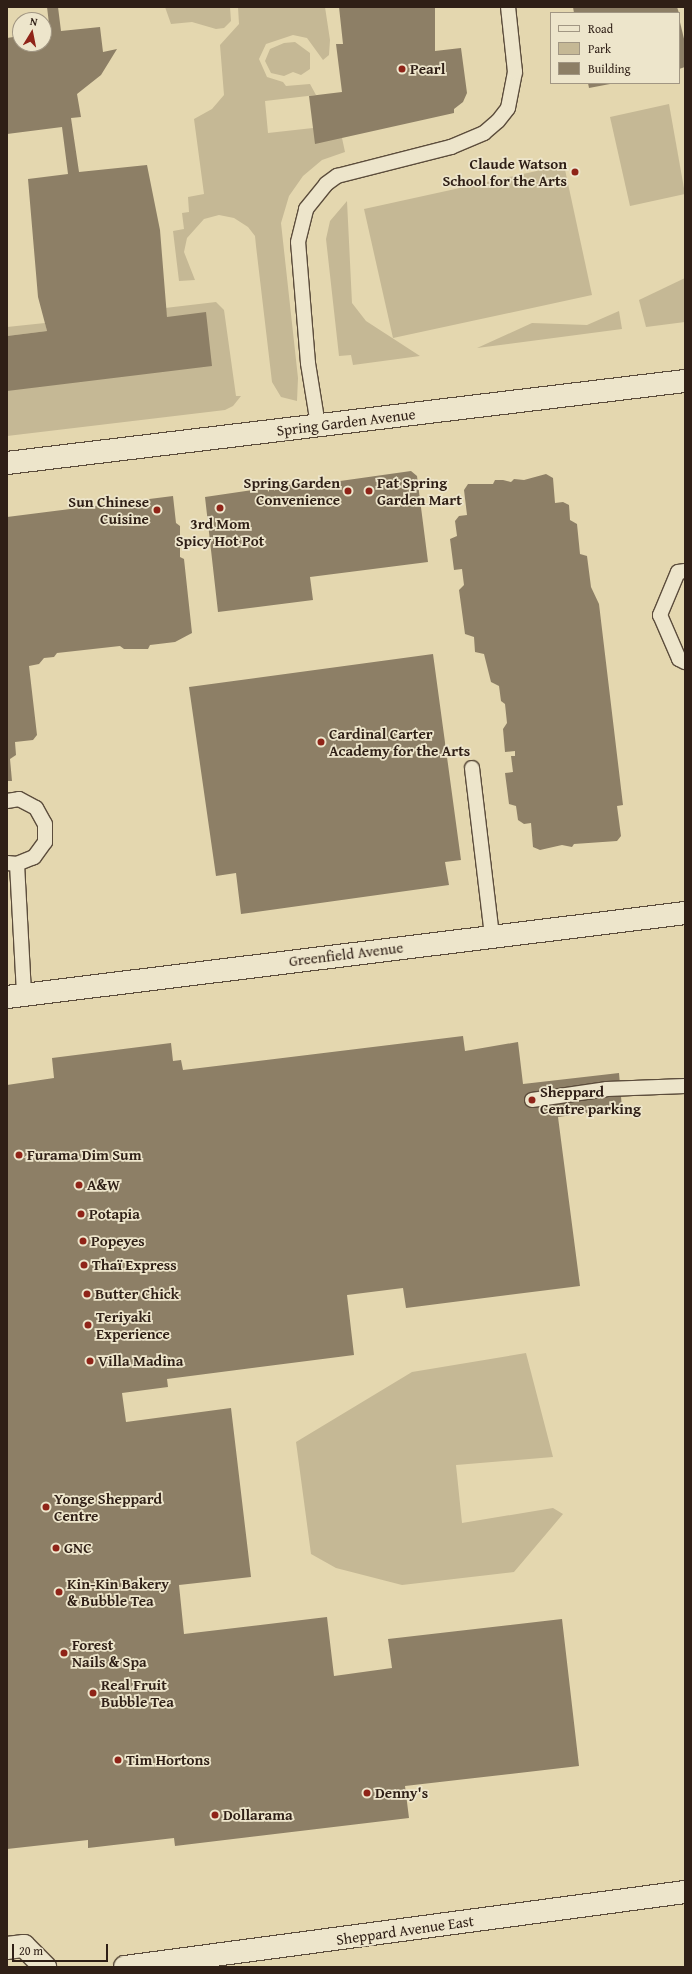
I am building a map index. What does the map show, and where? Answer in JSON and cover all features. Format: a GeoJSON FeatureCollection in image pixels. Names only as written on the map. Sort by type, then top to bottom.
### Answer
{"type":"FeatureCollection","features":[{"type":"Feature","properties":{"kind":"street","name":"Spring Garden Avenue"},"geometry":{"type":"LineString","coordinates":[[7,463],[685,381]]}},
{"type":"Feature","properties":{"kind":"street","name":"Greenfield Avenue"},"geometry":{"type":"LineString","coordinates":[[15,996],[685,913]]}},
{"type":"Feature","properties":{"kind":"street","name":"Sheppard Avenue East"},"geometry":{"type":"LineString","coordinates":[[125,1967],[166,1964],[685,1892]]}},
{"type":"Feature","properties":{"kind":"street"},"geometry":{"type":"LineString","coordinates":[[7,1948],[24,1946],[45,1967]]}},
{"type":"Feature","properties":{"kind":"lane"},"geometry":{"type":"LineString","coordinates":[[318,426],[308,363],[298,242],[306,209],[326,184],[337,176],[451,147],[484,133],[498,121],[508,108],[515,72],[508,7]]}},
{"type":"Feature","properties":{"kind":"lane"},"geometry":{"type":"LineString","coordinates":[[685,571],[678,572],[660,614],[680,659],[685,662]]}},
{"type":"Feature","properties":{"kind":"lane"},"geometry":{"type":"LineString","coordinates":[[472,768],[492,936]]}},
{"type":"Feature","properties":{"kind":"lane"},"geometry":{"type":"LineString","coordinates":[[7,800],[19,799],[36,808],[45,824],[44,842],[34,858],[12,863],[15,996]]}},
{"type":"Feature","properties":{"kind":"lane"},"geometry":{"type":"LineString","coordinates":[[532,1100],[607,1090],[685,1086]]}},
{"type":"Feature","properties":{"kind":"green space"},"geometry":{"type":"Polygon","coordinates":[[[165,7],[230,7],[231,21],[224,28],[216,29],[192,22],[171,24],[165,7]]]}},
{"type":"Feature","properties":{"kind":"green space"},"geometry":{"type":"Polygon","coordinates":[[[238,7],[325,7],[330,40],[329,55],[323,60],[307,38],[293,35],[266,44],[259,59],[267,77],[283,82],[286,86],[310,84],[316,95],[265,101],[268,133],[313,128],[342,138],[345,152],[322,160],[303,176],[289,196],[281,223],[298,378],[297,401],[281,397],[272,382],[255,236],[248,227],[234,218],[219,215],[204,219],[187,238],[184,252],[195,280],[179,281],[173,231],[184,229],[182,213],[189,212],[188,197],[204,194],[194,119],[212,109],[224,95],[220,45],[239,24],[238,7]]]}},
{"type":"Feature","properties":{"kind":"green space"},"geometry":{"type":"Polygon","coordinates":[[[295,42],[310,53],[310,69],[301,75],[293,72],[284,76],[271,73],[265,61],[270,49],[284,43],[295,42]]]}},
{"type":"Feature","properties":{"kind":"green space"},"geometry":{"type":"Polygon","coordinates":[[[669,104],[685,194],[630,206],[610,117],[669,104]]]}},
{"type":"Feature","properties":{"kind":"green space"},"geometry":{"type":"Polygon","coordinates":[[[564,165],[592,295],[393,338],[364,209],[564,165]]]}},
{"type":"Feature","properties":{"kind":"green space"},"geometry":{"type":"Polygon","coordinates":[[[347,201],[352,303],[366,321],[420,356],[353,365],[351,355],[339,356],[326,239],[330,221],[347,201]]]}},
{"type":"Feature","properties":{"kind":"green space"},"geometry":{"type":"Polygon","coordinates":[[[685,278],[685,322],[646,327],[639,300],[685,278]]]}},
{"type":"Feature","properties":{"kind":"green space"},"geometry":{"type":"Polygon","coordinates":[[[216,302],[224,310],[236,396],[241,396],[233,406],[225,410],[7,436],[7,391],[167,317],[165,308],[216,302]]]}},
{"type":"Feature","properties":{"kind":"green space"},"geometry":{"type":"Polygon","coordinates":[[[619,311],[622,329],[477,348],[532,323],[587,325],[619,311]]]}},
{"type":"Feature","properties":{"kind":"green space"},"geometry":{"type":"Polygon","coordinates":[[[45,323],[47,331],[7,336],[7,327],[45,323]]]}},
{"type":"Feature","properties":{"kind":"green space"},"geometry":{"type":"Polygon","coordinates":[[[526,1353],[553,1457],[456,1465],[462,1523],[553,1508],[563,1514],[514,1572],[402,1585],[336,1568],[311,1554],[296,1442],[412,1372],[526,1353]]]}},
{"type":"Feature","properties":{"kind":"building"},"geometry":{"type":"Polygon","coordinates":[[[47,7],[58,7],[61,31],[100,27],[103,52],[117,49],[101,75],[77,94],[81,117],[71,118],[79,172],[147,165],[160,230],[167,317],[206,312],[212,366],[7,391],[7,336],[47,331],[38,297],[28,179],[68,174],[62,127],[7,134],[7,38],[12,37],[12,52],[52,52],[52,12],[48,12],[47,7]]]}},
{"type":"Feature","properties":{"kind":"building","name":"Pearl"},"geometry":{"type":"Polygon","coordinates":[[[339,7],[435,7],[435,51],[461,48],[467,93],[463,102],[454,109],[454,113],[315,144],[309,96],[342,92],[336,44],[343,44],[339,7]]]}},
{"type":"Feature","properties":{"kind":"building"},"geometry":{"type":"Polygon","coordinates":[[[573,7],[677,7],[679,12],[574,12],[573,7]]]}},
{"type":"Feature","properties":{"kind":"building"},"geometry":{"type":"Polygon","coordinates":[[[680,22],[685,43],[685,67],[680,69],[680,22]]]}},
{"type":"Feature","properties":{"kind":"building"},"geometry":{"type":"Polygon","coordinates":[[[588,84],[610,84],[589,88],[588,84]]]}},
{"type":"Feature","properties":{"kind":"building"},"geometry":{"type":"Polygon","coordinates":[[[411,471],[417,476],[428,562],[310,577],[313,600],[218,612],[205,497],[266,488],[269,492],[269,488],[274,488],[274,491],[277,487],[295,484],[298,487],[323,479],[326,483],[411,471]]]}},
{"type":"Feature","properties":{"kind":"building"},"geometry":{"type":"Polygon","coordinates":[[[546,474],[553,478],[555,503],[563,502],[569,505],[570,520],[577,524],[580,554],[587,556],[591,587],[599,604],[623,805],[617,806],[621,836],[617,841],[574,844],[572,847],[562,845],[540,850],[533,847],[531,823],[524,824],[518,820],[516,806],[509,804],[505,773],[513,772],[511,756],[515,756],[515,751],[505,752],[503,729],[507,723],[505,704],[501,701],[499,686],[491,682],[484,654],[475,652],[474,637],[465,634],[459,590],[464,585],[462,569],[454,570],[450,539],[457,536],[455,521],[459,516],[467,515],[464,490],[468,484],[493,484],[495,480],[511,482],[514,479],[524,480],[546,474]]]}},
{"type":"Feature","properties":{"kind":"building"},"geometry":{"type":"Polygon","coordinates":[[[173,496],[176,523],[180,526],[180,557],[184,559],[192,633],[175,642],[150,645],[148,649],[124,649],[120,646],[57,653],[54,657],[44,658],[39,664],[29,666],[37,735],[33,740],[15,742],[16,755],[10,759],[12,781],[7,781],[7,517],[173,496]]]}},
{"type":"Feature","properties":{"kind":"building","name":"Cardinal Carter Academy for the Arts"},"geometry":{"type":"Polygon","coordinates":[[[433,654],[461,860],[445,862],[449,885],[241,914],[236,873],[216,876],[189,687],[433,654]]]}},
{"type":"Feature","properties":{"kind":"building","name":"Yonge Sheppard Centre"},"geometry":{"type":"Polygon","coordinates":[[[463,1036],[465,1051],[518,1042],[523,1084],[619,1073],[622,1108],[558,1117],[580,1286],[406,1308],[403,1288],[347,1295],[354,1355],[167,1379],[168,1387],[122,1393],[126,1422],[231,1408],[251,1577],[179,1585],[184,1634],[327,1617],[334,1676],[392,1668],[388,1639],[562,1619],[579,1766],[405,1786],[409,1818],[175,1846],[174,1838],[88,1848],[88,1840],[7,1849],[7,1085],[54,1078],[52,1058],[171,1043],[173,1061],[181,1060],[183,1070],[463,1036]]]}},
{"type":"Feature","properties":{"kind":"place","name":"Pearl"},"geometry":{"type":"Point","coordinates":[402,69]}},
{"type":"Feature","properties":{"kind":"place","name":"Claude Watson School for the Arts"},"geometry":{"type":"Point","coordinates":[575,172]}},
{"type":"Feature","properties":{"kind":"place","name":"Spring Garden Convenience"},"geometry":{"type":"Point","coordinates":[348,491]}},
{"type":"Feature","properties":{"kind":"place","name":"Pat Spring Garden Mart"},"geometry":{"type":"Point","coordinates":[369,491]}},
{"type":"Feature","properties":{"kind":"place","name":"3rd Mom Spicy Hot Pot"},"geometry":{"type":"Point","coordinates":[220,508]}},
{"type":"Feature","properties":{"kind":"place","name":"Sun Chinese Cuisine"},"geometry":{"type":"Point","coordinates":[157,510]}},
{"type":"Feature","properties":{"kind":"place","name":"Cardinal Carter Academy for the Arts"},"geometry":{"type":"Point","coordinates":[321,742]}},
{"type":"Feature","properties":{"kind":"place","name":"Sheppard Centre parking"},"geometry":{"type":"Point","coordinates":[532,1100]}},
{"type":"Feature","properties":{"kind":"place","name":"Furama Dim Sum"},"geometry":{"type":"Point","coordinates":[19,1155]}},
{"type":"Feature","properties":{"kind":"place","name":"A&W"},"geometry":{"type":"Point","coordinates":[79,1185]}},
{"type":"Feature","properties":{"kind":"place","name":"Potapia"},"geometry":{"type":"Point","coordinates":[81,1214]}},
{"type":"Feature","properties":{"kind":"place","name":"Popeyes"},"geometry":{"type":"Point","coordinates":[83,1241]}},
{"type":"Feature","properties":{"kind":"place","name":"Thaï Express"},"geometry":{"type":"Point","coordinates":[84,1265]}},
{"type":"Feature","properties":{"kind":"place","name":"Butter Chick"},"geometry":{"type":"Point","coordinates":[87,1294]}},
{"type":"Feature","properties":{"kind":"place","name":"Teriyaki Experience"},"geometry":{"type":"Point","coordinates":[88,1325]}},
{"type":"Feature","properties":{"kind":"place","name":"Villa Madina"},"geometry":{"type":"Point","coordinates":[90,1361]}},
{"type":"Feature","properties":{"kind":"place","name":"Yonge Sheppard Centre"},"geometry":{"type":"Point","coordinates":[46,1507]}},
{"type":"Feature","properties":{"kind":"place","name":"GNC"},"geometry":{"type":"Point","coordinates":[56,1548]}},
{"type":"Feature","properties":{"kind":"place","name":"Kin-Kin Bakery & Bubble Tea"},"geometry":{"type":"Point","coordinates":[59,1592]}},
{"type":"Feature","properties":{"kind":"place","name":"Forest Nails & Spa"},"geometry":{"type":"Point","coordinates":[64,1653]}},
{"type":"Feature","properties":{"kind":"place","name":"Real Fruit Bubble Tea"},"geometry":{"type":"Point","coordinates":[93,1693]}},
{"type":"Feature","properties":{"kind":"place","name":"Tim Hortons"},"geometry":{"type":"Point","coordinates":[118,1760]}},
{"type":"Feature","properties":{"kind":"place","name":"Denny's"},"geometry":{"type":"Point","coordinates":[367,1793]}},
{"type":"Feature","properties":{"kind":"place","name":"Dollarama"},"geometry":{"type":"Point","coordinates":[215,1815]}}]}
